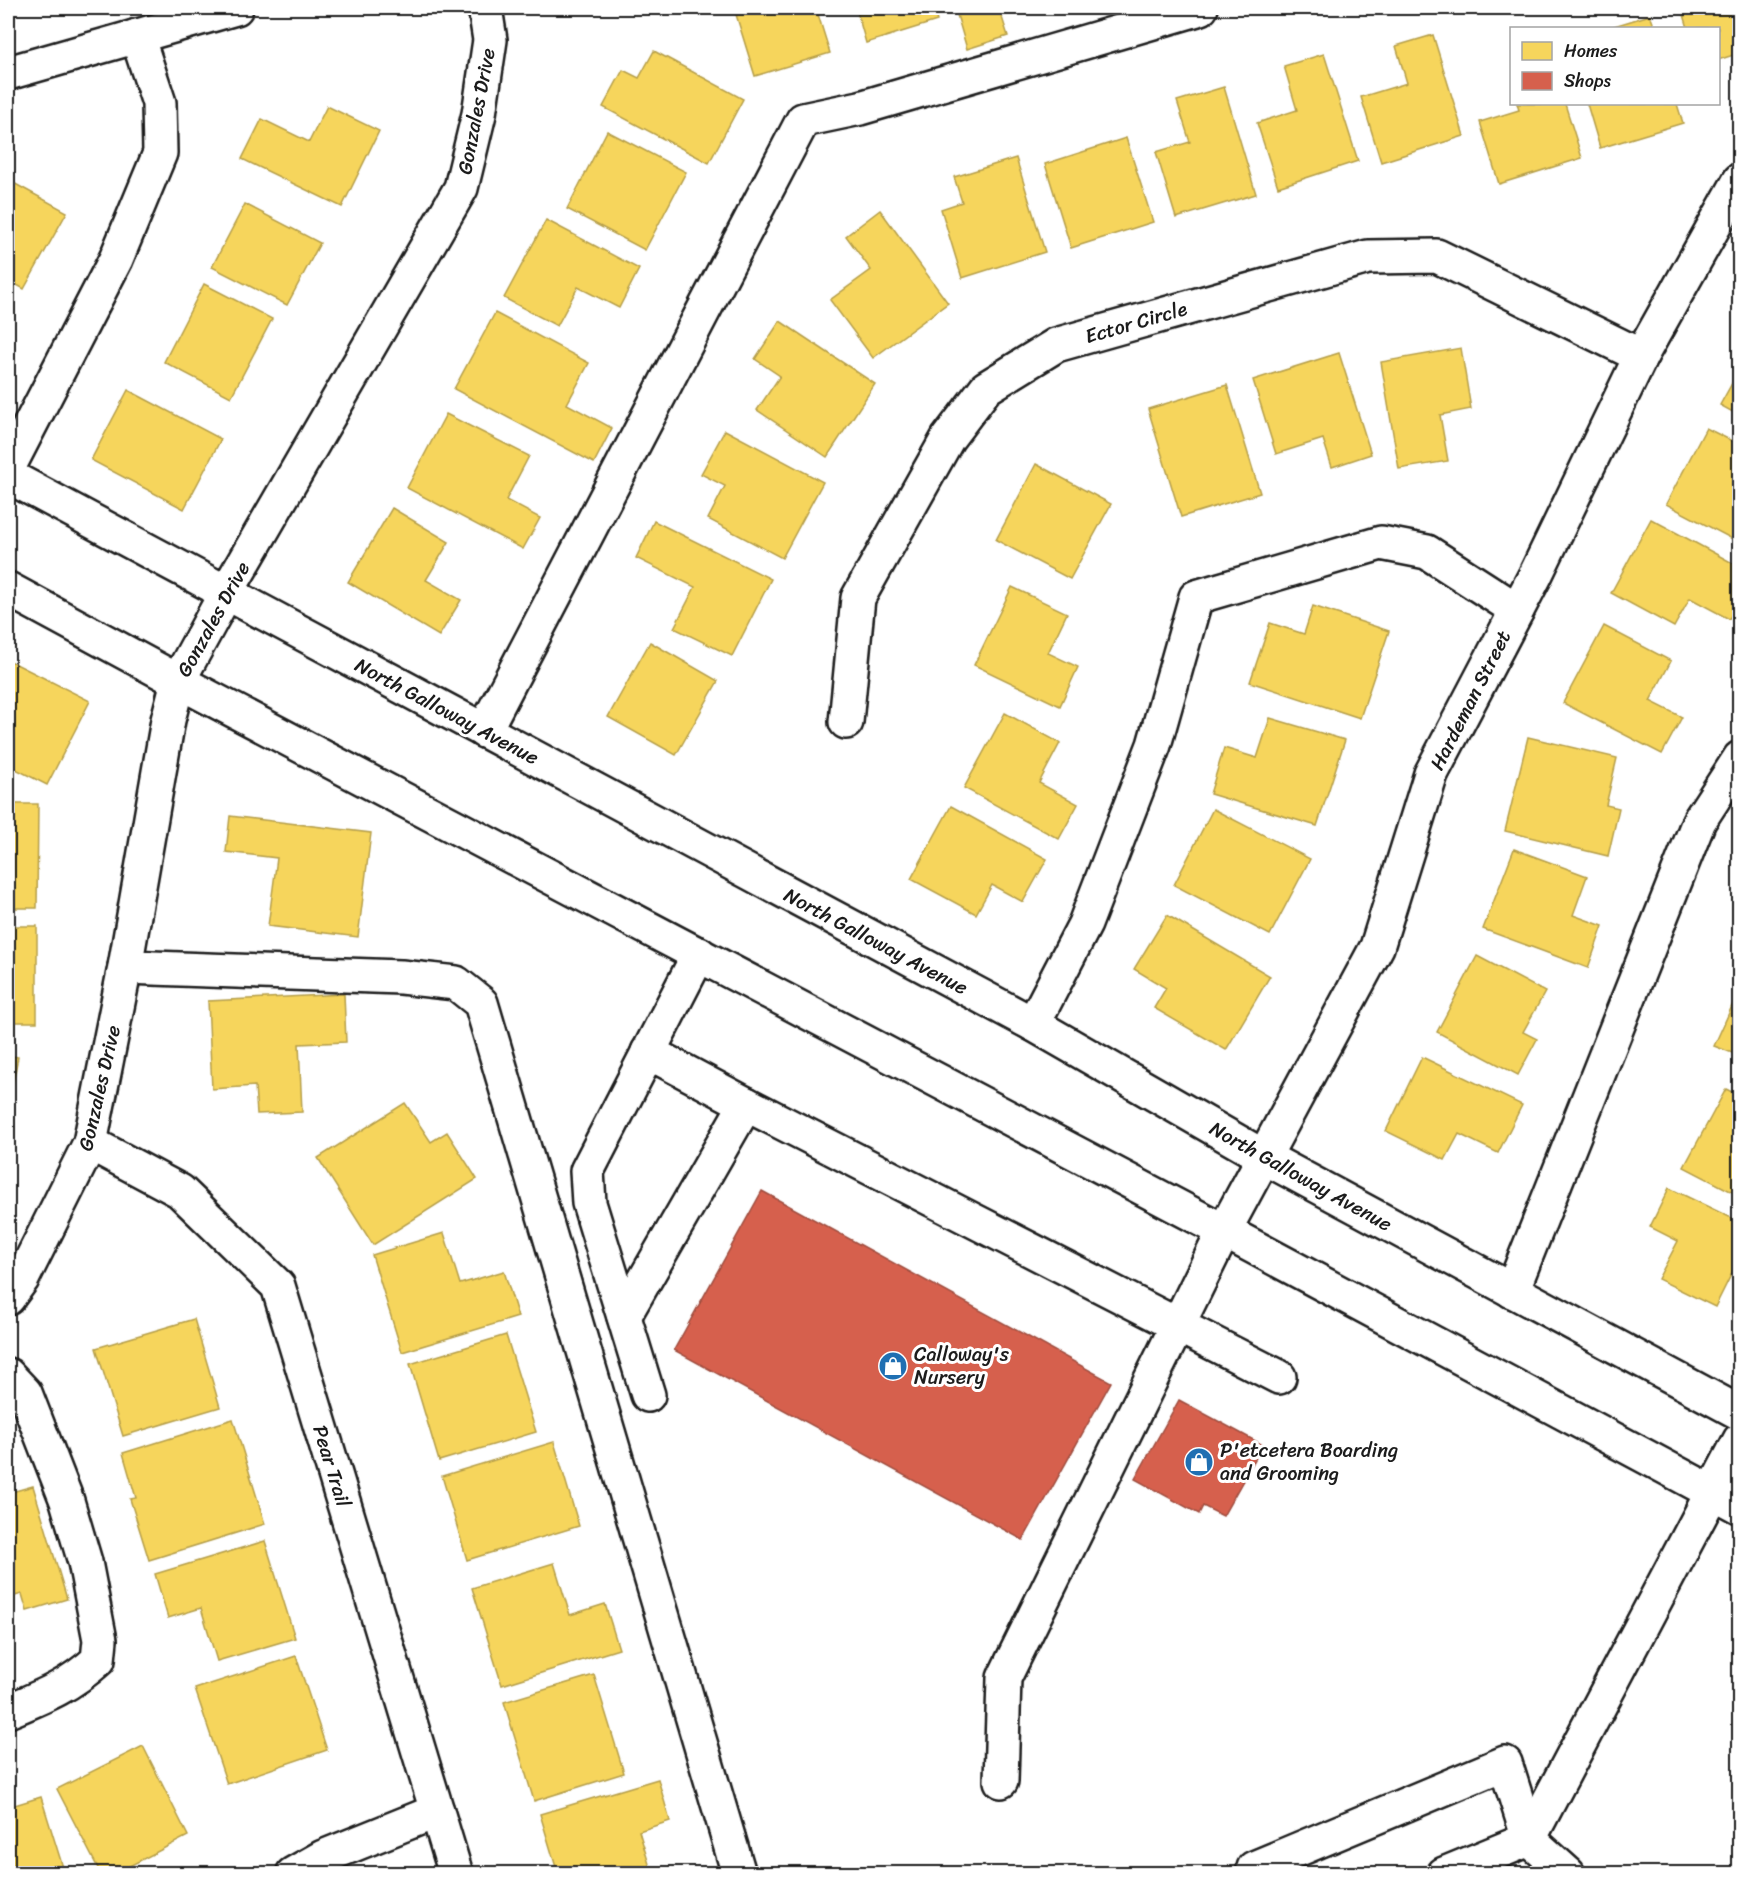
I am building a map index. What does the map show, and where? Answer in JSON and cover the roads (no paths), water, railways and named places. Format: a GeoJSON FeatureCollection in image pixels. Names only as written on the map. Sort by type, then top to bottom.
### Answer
{"type":"FeatureCollection","features":[{"type":"Feature","properties":{"kind":"street"},"geometry":{"type":"LineString","coordinates":[[8,73],[236,8]]}},
{"type":"Feature","properties":{"kind":"street","name":"Gonzales Drive"},"geometry":{"type":"LineString","coordinates":[[8,1298],[22,1279],[90,1143],[125,967],[168,720],[178,681],[226,593],[461,188],[479,114],[490,39],[485,8]]}},
{"type":"Feature","properties":{"kind":"street"},"geometry":{"type":"LineString","coordinates":[[484,731],[803,120],[860,108],[1201,8]]}},
{"type":"Feature","properties":{"kind":"street"},"geometry":{"type":"LineString","coordinates":[[8,468],[116,259],[160,153],[159,103],[137,36]]}},
{"type":"Feature","properties":{"kind":"street","name":"Hardeman Street"},"geometry":{"type":"LineString","coordinates":[[1001,1780],[1004,1678],[1224,1230],[1377,947],[1431,774],[1535,576],[1641,356],[1740,180]]}},
{"type":"Feature","properties":{"kind":"street","name":"Ector Circle"},"geometry":{"type":"LineString","coordinates":[[846,722],[858,598],[948,438],[986,388],[1056,345],[1368,257],[1437,256],[1641,356]]}},
{"type":"Feature","properties":{"kind":"street","name":"North Galloway Avenue"},"geometry":{"type":"LineString","coordinates":[[8,476],[1033,1024],[1263,1157],[1740,1413]]}},
{"type":"Feature","properties":{"kind":"street"},"geometry":{"type":"LineString","coordinates":[[1033,1024],[1085,924],[1154,745],[1196,597],[1381,543],[1427,552],[1517,609]]}},
{"type":"Feature","properties":{"kind":"street"},"geometry":{"type":"LineString","coordinates":[[8,589],[178,681],[1224,1230],[1726,1500]]}},
{"type":"Feature","properties":{"kind":"street"},"geometry":{"type":"LineString","coordinates":[[1512,1291],[1699,821],[1740,758]]}},
{"type":"Feature","properties":{"kind":"street"},"geometry":{"type":"LineString","coordinates":[[648,1395],[589,1203],[587,1171],[699,954]]}},
{"type":"Feature","properties":{"kind":"street"},"geometry":{"type":"LineString","coordinates":[[125,967],[401,977],[456,983],[482,1003],[739,1874]]}},
{"type":"Feature","properties":{"kind":"street"},"geometry":{"type":"LineString","coordinates":[[648,1052],[1279,1377]]}},
{"type":"Feature","properties":{"kind":"street"},"geometry":{"type":"LineString","coordinates":[[624,1316],[746,1104]]}},
{"type":"Feature","properties":{"kind":"street","name":"Pear Trail"},"geometry":{"type":"LineString","coordinates":[[90,1143],[180,1191],[278,1286],[456,1874]]}},
{"type":"Feature","properties":{"kind":"street"},"geometry":{"type":"LineString","coordinates":[[8,1375],[26,1393],[67,1500],[85,1562],[100,1640],[98,1660],[82,1674],[55,1691],[8,1711]]}},
{"type":"Feature","properties":{"kind":"street"},"geometry":{"type":"LineString","coordinates":[[1444,1874],[1529,1839],[1726,1500],[1740,1440]]}},
{"type":"Feature","properties":{"kind":"street"},"geometry":{"type":"LineString","coordinates":[[1249,1872],[1505,1763],[1529,1839],[1568,1874]]}},
{"type":"Feature","properties":{"kind":"street"},"geometry":{"type":"LineString","coordinates":[[292,1874],[323,1857],[436,1811]]}},
{"type":"Feature","properties":{"kind":"place","name":"Calloway's Nursery"},"geometry":{"type":"Point","coordinates":[893,1366]}},
{"type":"Feature","properties":{"kind":"place","name":"P'etcetera Boarding and Grooming"},"geometry":{"type":"Point","coordinates":[1199,1462]}}]}
